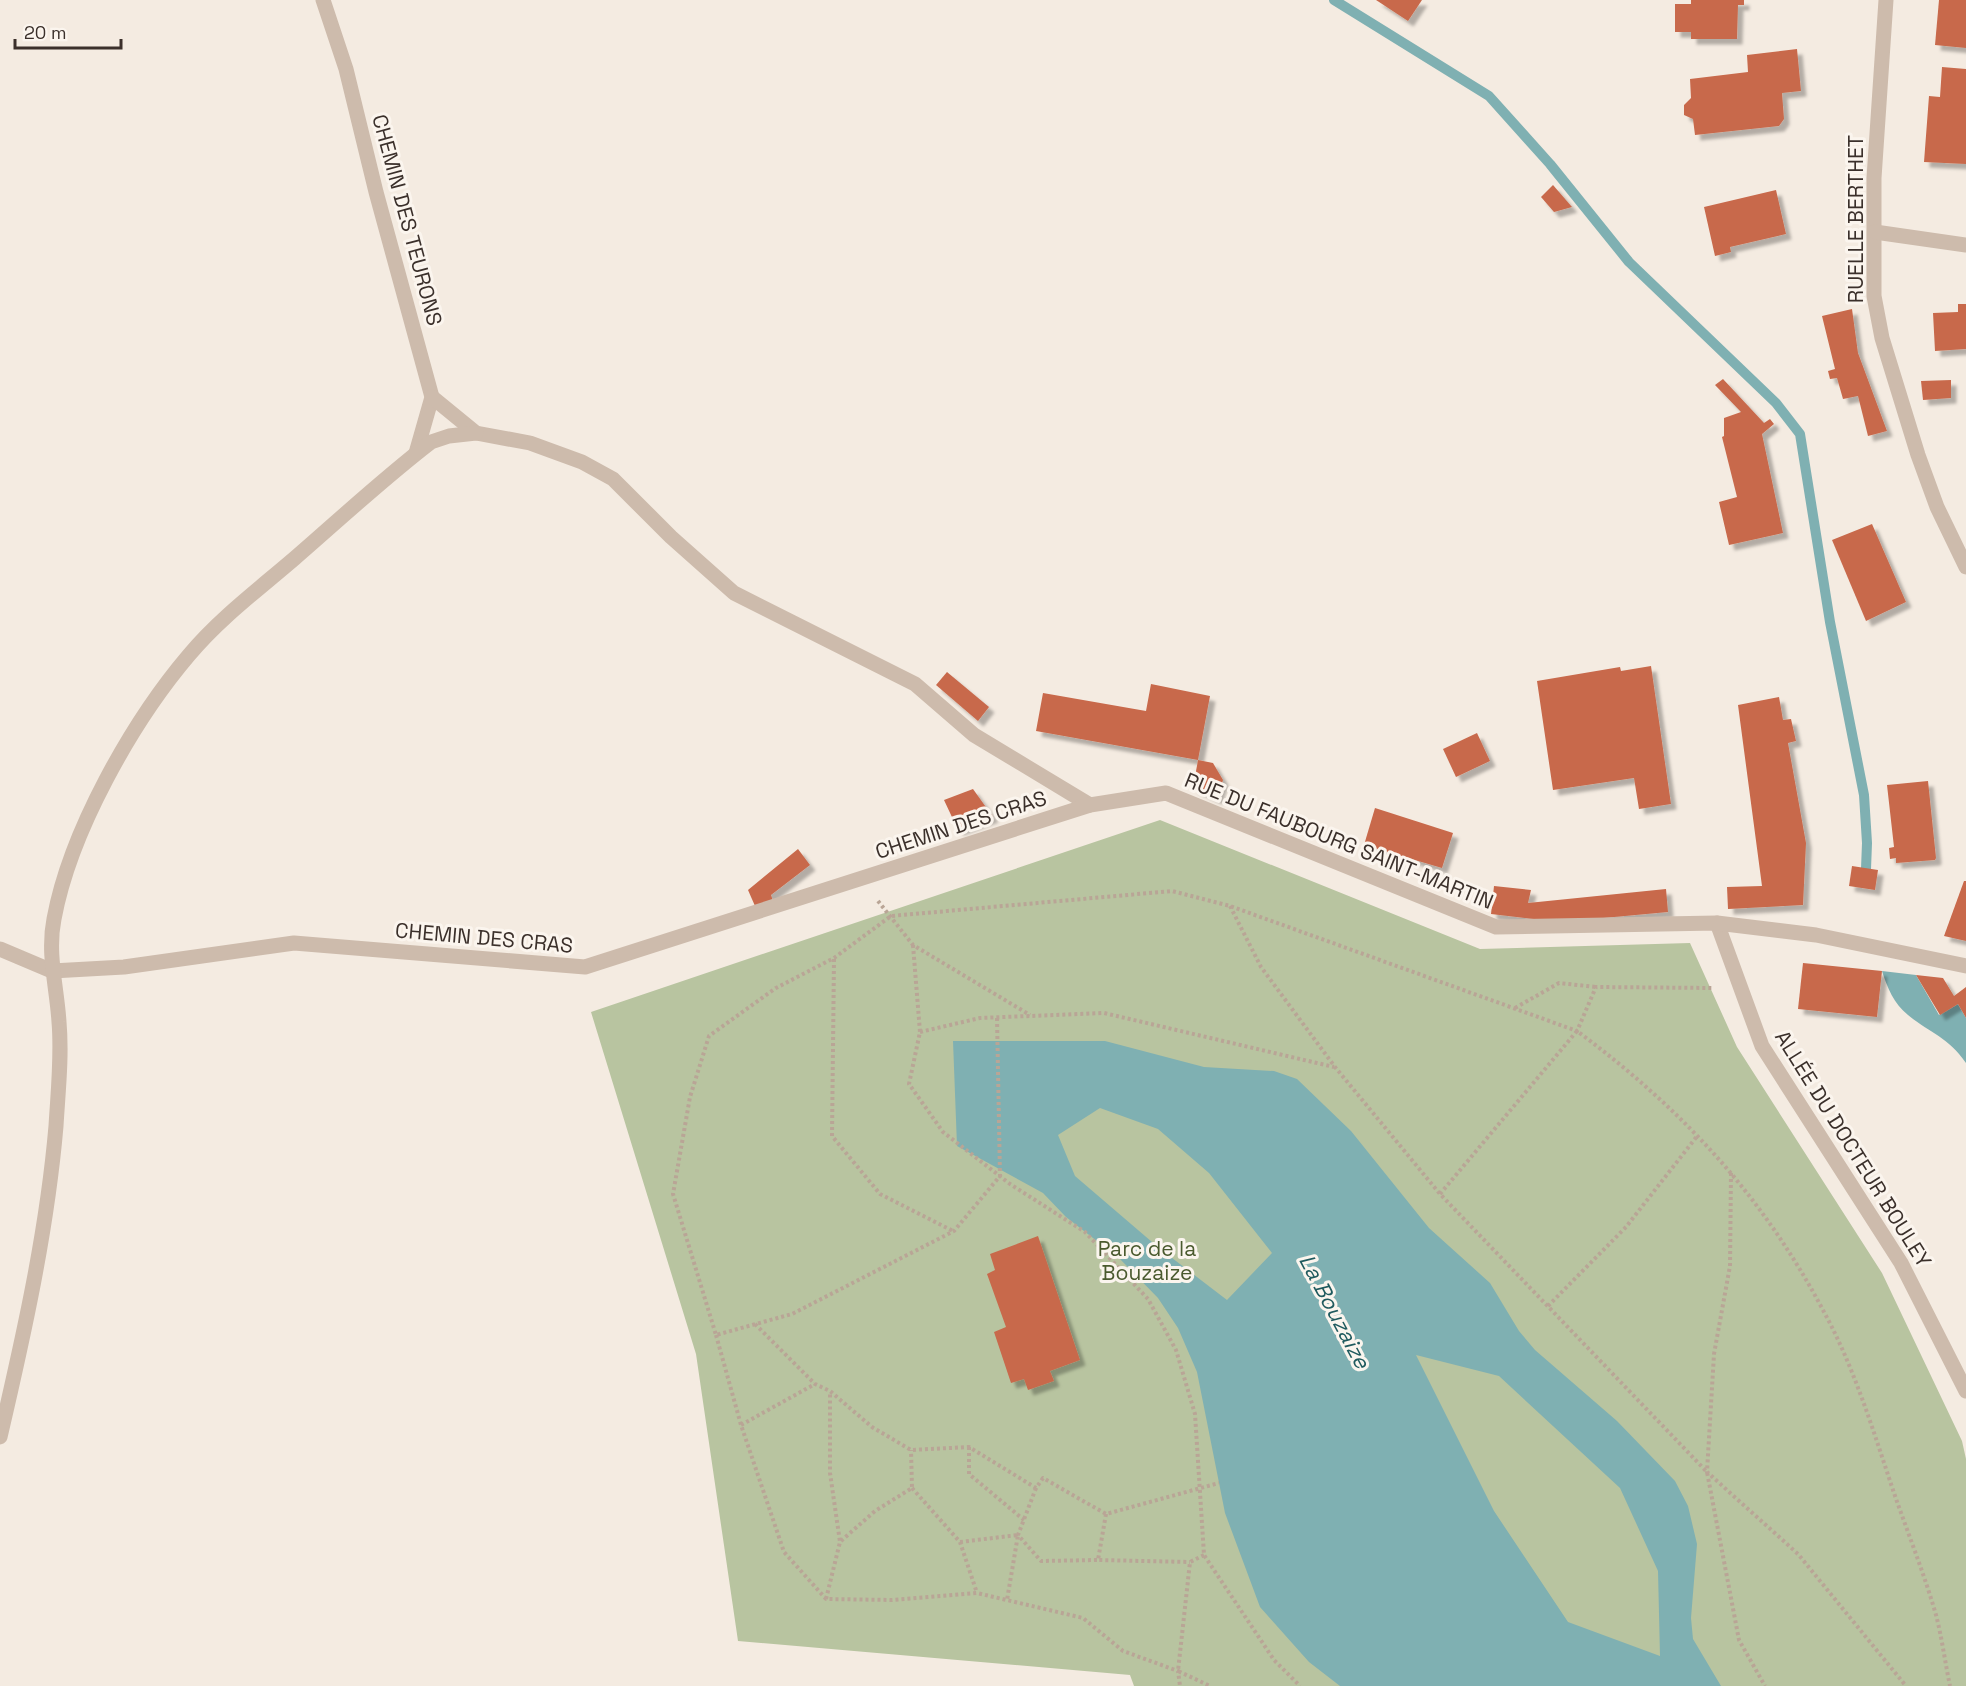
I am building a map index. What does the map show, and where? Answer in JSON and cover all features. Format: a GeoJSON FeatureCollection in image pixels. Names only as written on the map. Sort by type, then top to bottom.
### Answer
{"type":"FeatureCollection","features":[{"type":"Feature","properties":{"kind":"street","name":"CHEMIN DES TEURONS"},"geometry":{"type":"LineString","coordinates":[[323,0],[346,69],[376,192],[432,397]]}},
{"type":"Feature","properties":{"kind":"street","name":"RUELLE BERTHET"},"geometry":{"type":"LineString","coordinates":[[1886,0],[1874,178],[1874,296],[1882,338],[1918,455],[1937,507],[1966,567]]}},
{"type":"Feature","properties":{"kind":"street"},"geometry":{"type":"LineString","coordinates":[[1875,232],[1966,245]]}},
{"type":"Feature","properties":{"kind":"street"},"geometry":{"type":"LineString","coordinates":[[416,453],[432,397],[476,433]]}},
{"type":"Feature","properties":{"kind":"street"},"geometry":{"type":"LineString","coordinates":[[0,1437],[44,1233],[53,1150],[60,1023],[51,970],[53,922],[67,870],[96,801],[154,701],[189,654],[222,620],[431,442],[449,436],[476,433],[530,443],[582,462],[613,478],[671,537],[734,593],[915,684],[974,735],[1090,806]]}},
{"type":"Feature","properties":{"kind":"street","name":"RUE DU FAUBOURG SAINT-MARTIN"},"geometry":{"type":"LineString","coordinates":[[1090,806],[1166,793],[1496,927],[1717,923],[1816,935],[1966,966]]}},
{"type":"Feature","properties":{"kind":"street","name":"CHEMIN DES CRAS"},"geometry":{"type":"LineString","coordinates":[[0,949],[51,970],[124,967],[294,944],[585,967],[1090,806]]}},
{"type":"Feature","properties":{"kind":"street","name":"ALLÉE DU DOCTEUR BOULEY"},"geometry":{"type":"LineString","coordinates":[[1717,923],[1762,1046],[1901,1263],[1966,1391]]}},
{"type":"Feature","properties":{"kind":"path"},"geometry":{"type":"LineString","coordinates":[[860,880],[913,945],[1031,1016]]}},
{"type":"Feature","properties":{"kind":"path"},"geometry":{"type":"LineString","coordinates":[[1210,1686],[1178,1671],[1123,1651],[1083,1618],[977,1593],[892,1600],[826,1599],[784,1552],[741,1425],[673,1194],[690,1097],[709,1036],[776,988],[834,958],[891,916],[1172,891],[1230,906],[1577,1031],[1648,1086],[1698,1135],[1731,1172],[1787,1249],[1825,1313],[1869,1419],[1936,1615],[1950,1686]]}},
{"type":"Feature","properties":{"kind":"path"},"geometry":{"type":"LineString","coordinates":[[1230,906],[1261,967],[1335,1067],[1440,1194],[1707,1472],[1797,1554],[1906,1686]]}},
{"type":"Feature","properties":{"kind":"path"},"geometry":{"type":"LineString","coordinates":[[913,945],[920,1032],[909,1084],[944,1132],[1000,1176],[1085,1232],[1148,1299],[1176,1350],[1195,1414],[1204,1555],[1274,1660],[1300,1686]]}},
{"type":"Feature","properties":{"kind":"path"},"geometry":{"type":"LineString","coordinates":[[834,958],[832,1136],[880,1194],[954,1232]]}},
{"type":"Feature","properties":{"kind":"path"},"geometry":{"type":"LineString","coordinates":[[1515,1008],[1560,983],[1596,987],[1710,989],[1737,978]]}},
{"type":"Feature","properties":{"kind":"path"},"geometry":{"type":"LineString","coordinates":[[1440,1194],[1577,1031],[1596,987]]}},
{"type":"Feature","properties":{"kind":"path"},"geometry":{"type":"LineString","coordinates":[[920,1032],[980,1018],[1104,1013],[1335,1067]]}},
{"type":"Feature","properties":{"kind":"path"},"geometry":{"type":"LineString","coordinates":[[716,1335],[792,1314],[954,1232],[1000,1176],[997,1018]]}},
{"type":"Feature","properties":{"kind":"path"},"geometry":{"type":"LineString","coordinates":[[1548,1306],[1626,1227],[1698,1135]]}},
{"type":"Feature","properties":{"kind":"path"},"geometry":{"type":"LineString","coordinates":[[1731,1172],[1730,1266],[1714,1354],[1707,1472],[1739,1640],[1765,1686]]}},
{"type":"Feature","properties":{"kind":"path"},"geometry":{"type":"LineString","coordinates":[[755,1324],[815,1384],[831,1391],[872,1426],[911,1450],[969,1447],[1036,1488]]}},
{"type":"Feature","properties":{"kind":"path"},"geometry":{"type":"LineString","coordinates":[[741,1425],[815,1384]]}},
{"type":"Feature","properties":{"kind":"path"},"geometry":{"type":"LineString","coordinates":[[826,1599],[840,1542],[830,1473],[831,1391]]}},
{"type":"Feature","properties":{"kind":"path"},"geometry":{"type":"LineString","coordinates":[[969,1447],[969,1474],[1024,1520]]}},
{"type":"Feature","properties":{"kind":"path"},"geometry":{"type":"LineString","coordinates":[[911,1450],[912,1488],[960,1542],[977,1593]]}},
{"type":"Feature","properties":{"kind":"path"},"geometry":{"type":"LineString","coordinates":[[1007,1600],[1018,1535],[1036,1488],[1043,1478],[1106,1514],[1199,1486],[1219,1483]]}},
{"type":"Feature","properties":{"kind":"path"},"geometry":{"type":"LineString","coordinates":[[840,1542],[875,1511],[912,1488]]}},
{"type":"Feature","properties":{"kind":"path"},"geometry":{"type":"LineString","coordinates":[[1098,1560],[1106,1514]]}},
{"type":"Feature","properties":{"kind":"path"},"geometry":{"type":"LineString","coordinates":[[1018,1535],[1041,1561],[1190,1562],[1204,1555]]}},
{"type":"Feature","properties":{"kind":"path"},"geometry":{"type":"LineString","coordinates":[[960,1542],[1018,1535]]}},
{"type":"Feature","properties":{"kind":"path"},"geometry":{"type":"LineString","coordinates":[[1180,1686],[1178,1671],[1190,1562]]}},
{"type":"Feature","properties":{"kind":"green space","name":"Parc de la Bouzaize"},"geometry":{"type":"Polygon","coordinates":[[[1160,820],[1480,949],[1690,943],[1737,1047],[1882,1273],[1962,1441],[1966,1459],[1966,1686],[1134,1686],[1130,1675],[738,1641],[696,1354],[591,1012],[1160,820]]]}},
{"type":"Feature","properties":{"kind":"water"},"geometry":{"type":"Polygon","coordinates":[[[1882,971],[1916,975],[1939,1015],[1958,1004],[1966,1018],[1966,1063],[1945,1041],[1903,1011],[1892,995],[1882,971]]]}},
{"type":"Feature","properties":{"kind":"water","name":"La Bouzaize"},"geometry":{"type":"Polygon","coordinates":[[[953,1041],[1105,1041],[1204,1067],[1274,1071],[1297,1079],[1351,1131],[1429,1228],[1490,1283],[1519,1331],[1535,1350],[1617,1421],[1675,1481],[1688,1506],[1697,1544],[1691,1618],[1693,1639],[1721,1686],[1340,1686],[1309,1662],[1260,1607],[1225,1513],[1197,1372],[1178,1328],[1158,1298],[1120,1259],[1066,1217],[1043,1193],[957,1146],[953,1041]],[[1100,1108],[1058,1135],[1075,1176],[1159,1248],[1227,1300],[1272,1253],[1209,1173],[1158,1129],[1100,1108]],[[1416,1355],[1494,1511],[1568,1622],[1660,1656],[1658,1571],[1620,1488],[1499,1376],[1416,1355]]]}},
{"type":"Feature","properties":{"kind":"building"},"geometry":{"type":"Polygon","coordinates":[[[1376,0],[1422,0],[1408,21],[1376,0]]]}},
{"type":"Feature","properties":{"kind":"building"},"geometry":{"type":"Polygon","coordinates":[[[1691,0],[1744,0],[1744,5],[1738,5],[1737,39],[1691,39],[1691,32],[1675,32],[1675,4],[1691,4],[1691,0]]]}},
{"type":"Feature","properties":{"kind":"building"},"geometry":{"type":"Polygon","coordinates":[[[1939,0],[1966,0],[1966,48],[1935,45],[1939,0]]]}},
{"type":"Feature","properties":{"kind":"building"},"geometry":{"type":"Polygon","coordinates":[[[1797,49],[1801,91],[1782,93],[1784,119],[1779,126],[1695,135],[1693,119],[1684,115],[1684,105],[1691,98],[1690,79],[1748,72],[1747,55],[1797,49]]]}},
{"type":"Feature","properties":{"kind":"building"},"geometry":{"type":"Polygon","coordinates":[[[1942,67],[1966,69],[1966,164],[1924,162],[1929,96],[1940,97],[1942,67]]]}},
{"type":"Feature","properties":{"kind":"building"},"geometry":{"type":"Polygon","coordinates":[[[1553,185],[1572,207],[1554,212],[1541,197],[1553,185]]]}},
{"type":"Feature","properties":{"kind":"building"},"geometry":{"type":"Polygon","coordinates":[[[1776,190],[1786,234],[1730,247],[1731,252],[1715,256],[1704,207],[1776,190]]]}},
{"type":"Feature","properties":{"kind":"building"},"geometry":{"type":"Polygon","coordinates":[[[1958,304],[1966,304],[1966,349],[1935,351],[1933,313],[1958,312],[1958,304]]]}},
{"type":"Feature","properties":{"kind":"building"},"geometry":{"type":"Polygon","coordinates":[[[1852,309],[1858,353],[1887,431],[1868,436],[1858,396],[1843,399],[1837,378],[1830,379],[1828,371],[1835,369],[1822,316],[1852,309]]]}},
{"type":"Feature","properties":{"kind":"building"},"geometry":{"type":"Polygon","coordinates":[[[1723,379],[1764,423],[1770,419],[1774,424],[1762,434],[1783,533],[1729,545],[1719,502],[1737,497],[1722,437],[1724,436],[1724,418],[1741,412],[1715,385],[1723,379]]]}},
{"type":"Feature","properties":{"kind":"building"},"geometry":{"type":"Polygon","coordinates":[[[1951,380],[1951,398],[1923,400],[1921,381],[1951,380]]]}},
{"type":"Feature","properties":{"kind":"building"},"geometry":{"type":"Polygon","coordinates":[[[1872,524],[1906,602],[1866,621],[1832,540],[1872,524]]]}},
{"type":"Feature","properties":{"kind":"building"},"geometry":{"type":"Polygon","coordinates":[[[1651,666],[1671,804],[1639,809],[1634,778],[1553,790],[1537,681],[1620,667],[1621,671],[1651,666]]]}},
{"type":"Feature","properties":{"kind":"building"},"geometry":{"type":"Polygon","coordinates":[[[947,672],[989,707],[978,721],[936,685],[947,672]]]}},
{"type":"Feature","properties":{"kind":"building"},"geometry":{"type":"Polygon","coordinates":[[[1151,684],[1210,696],[1198,760],[1036,731],[1043,693],[1146,711],[1151,684]]]}},
{"type":"Feature","properties":{"kind":"building"},"geometry":{"type":"Polygon","coordinates":[[[1779,697],[1783,720],[1791,719],[1796,741],[1788,743],[1806,843],[1803,905],[1728,909],[1727,887],[1762,886],[1738,705],[1779,697]]]}},
{"type":"Feature","properties":{"kind":"building"},"geometry":{"type":"Polygon","coordinates":[[[1477,733],[1490,761],[1456,777],[1443,749],[1477,733]]]}},
{"type":"Feature","properties":{"kind":"building"},"geometry":{"type":"Polygon","coordinates":[[[1198,760],[1213,763],[1223,780],[1217,799],[1193,788],[1198,760]]]}},
{"type":"Feature","properties":{"kind":"building"},"geometry":{"type":"Polygon","coordinates":[[[1928,781],[1936,858],[1935,860],[1896,863],[1896,858],[1890,859],[1889,848],[1894,847],[1887,785],[1928,781]]]}},
{"type":"Feature","properties":{"kind":"building"},"geometry":{"type":"Polygon","coordinates":[[[973,789],[993,817],[958,830],[944,800],[973,789]]]}},
{"type":"Feature","properties":{"kind":"building"},"geometry":{"type":"Polygon","coordinates":[[[1375,808],[1453,833],[1442,868],[1364,845],[1375,808]]]}},
{"type":"Feature","properties":{"kind":"building"},"geometry":{"type":"Polygon","coordinates":[[[798,849],[810,865],[771,895],[773,901],[755,906],[748,890],[798,849]]]}},
{"type":"Feature","properties":{"kind":"building"},"geometry":{"type":"Polygon","coordinates":[[[1852,866],[1878,870],[1875,890],[1849,886],[1852,866]]]}},
{"type":"Feature","properties":{"kind":"building"},"geometry":{"type":"Polygon","coordinates":[[[1964,881],[1966,881],[1966,941],[1944,936],[1964,881]]]}},
{"type":"Feature","properties":{"kind":"building"},"geometry":{"type":"Polygon","coordinates":[[[1494,886],[1531,890],[1528,903],[1666,889],[1668,912],[1560,922],[1491,914],[1494,886]]]}},
{"type":"Feature","properties":{"kind":"building"},"geometry":{"type":"Polygon","coordinates":[[[1803,963],[1882,971],[1877,1017],[1798,1009],[1803,963]]]}},
{"type":"Feature","properties":{"kind":"building"},"geometry":{"type":"Polygon","coordinates":[[[1916,975],[1943,978],[1954,996],[1966,987],[1966,1018],[1958,1004],[1940,1015],[1916,975]]]}},
{"type":"Feature","properties":{"kind":"building"},"geometry":{"type":"Polygon","coordinates":[[[1038,1236],[1080,1360],[1050,1371],[1054,1381],[1028,1390],[1024,1379],[1011,1383],[994,1332],[1006,1327],[987,1274],[995,1270],[990,1254],[1038,1236]]]}},
{"type":"Feature","properties":{"kind":"waterway"},"geometry":{"type":"LineString","coordinates":[[1334,0],[1489,96],[1550,164],[1629,262],[1776,403],[1800,434],[1830,622],[1864,795],[1866,869]]}}]}
